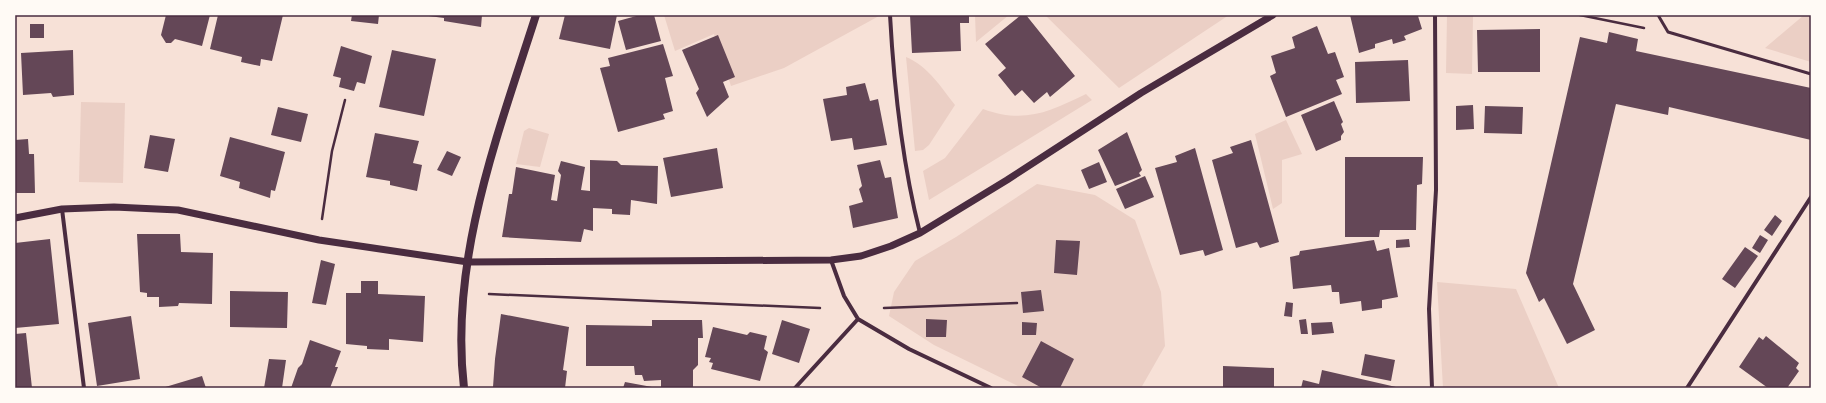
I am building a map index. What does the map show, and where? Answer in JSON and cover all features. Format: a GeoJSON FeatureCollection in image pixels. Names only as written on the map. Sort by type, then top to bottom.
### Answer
{"type":"FeatureCollection","features":[{"type":"Feature","properties":{"kind":"main road"},"geometry":{"type":"LineString","coordinates":[[463,388],[461,334],[468,262],[479,202],[499,129],[536,15]]}},
{"type":"Feature","properties":{"kind":"street"},"geometry":{"type":"LineString","coordinates":[[890,15],[894,75],[911,198],[920,233]]}},
{"type":"Feature","properties":{"kind":"street"},"geometry":{"type":"LineString","coordinates":[[15,218],[62,209],[114,207],[178,210],[319,240],[468,262],[831,260],[861,256],[891,246],[920,233],[1007,180],[1141,93],[1273,15]]}},
{"type":"Feature","properties":{"kind":"street"},"geometry":{"type":"LineString","coordinates":[[1432,388],[1429,309],[1436,190],[1435,15]]}},
{"type":"Feature","properties":{"kind":"street"},"geometry":{"type":"LineString","coordinates":[[1686,388],[1811,197]]}},
{"type":"Feature","properties":{"kind":"street"},"geometry":{"type":"LineString","coordinates":[[62,209],[84,388]]}},
{"type":"Feature","properties":{"kind":"street"},"geometry":{"type":"LineString","coordinates":[[831,260],[844,296],[858,319],[910,349],[992,388]]}},
{"type":"Feature","properties":{"kind":"street"},"geometry":{"type":"LineString","coordinates":[[795,388],[858,319]]}},
{"type":"Feature","properties":{"kind":"lane"},"geometry":{"type":"LineString","coordinates":[[1658,15],[1668,32],[1811,74]]}},
{"type":"Feature","properties":{"kind":"path"},"geometry":{"type":"LineString","coordinates":[[1580,15],[1668,32]]}},
{"type":"Feature","properties":{"kind":"path"},"geometry":{"type":"LineString","coordinates":[[319,240],[332,151],[345,100]]}},
{"type":"Feature","properties":{"kind":"path"},"geometry":{"type":"LineString","coordinates":[[489,294],[820,308]]}},
{"type":"Feature","properties":{"kind":"path"},"geometry":{"type":"LineString","coordinates":[[884,308],[1017,303]]}},
{"type":"Feature","properties":{"kind":"shaded area"},"geometry":{"type":"Polygon","coordinates":[[[664,15],[879,16],[784,68],[731,86],[714,34],[675,51],[664,15]]]}},
{"type":"Feature","properties":{"kind":"shaded area"},"geometry":{"type":"Polygon","coordinates":[[[975,15],[1009,15],[976,42],[975,15]]]}},
{"type":"Feature","properties":{"kind":"shaded area"},"geometry":{"type":"Polygon","coordinates":[[[1045,15],[1229,15],[1119,88],[1045,15]]]}},
{"type":"Feature","properties":{"kind":"shaded area"},"geometry":{"type":"Polygon","coordinates":[[[1447,15],[1473,16],[1472,74],[1446,73],[1447,15]]]}},
{"type":"Feature","properties":{"kind":"shaded area"},"geometry":{"type":"Polygon","coordinates":[[[1804,15],[1811,15],[1811,62],[1765,48],[1804,15]]]}},
{"type":"Feature","properties":{"kind":"shaded area"},"geometry":{"type":"Polygon","coordinates":[[[906,57],[927,71],[955,105],[929,145],[923,150],[915,151],[906,57]]]}},
{"type":"Feature","properties":{"kind":"shaded area"},"geometry":{"type":"Polygon","coordinates":[[[1086,94],[1092,100],[929,200],[923,171],[945,158],[983,109],[1011,116],[1024,116],[1048,111],[1086,94]]]}},
{"type":"Feature","properties":{"kind":"shaded area"},"geometry":{"type":"Polygon","coordinates":[[[81,102],[125,103],[123,183],[79,182],[81,102]]]}},
{"type":"Feature","properties":{"kind":"shaded area"},"geometry":{"type":"Polygon","coordinates":[[[1286,120],[1302,154],[1282,160],[1282,203],[1273,209],[1255,134],[1286,120]]]}},
{"type":"Feature","properties":{"kind":"shaded area"},"geometry":{"type":"Polygon","coordinates":[[[529,128],[549,134],[540,167],[516,164],[524,131],[529,128]]]}},
{"type":"Feature","properties":{"kind":"shaded area"},"geometry":{"type":"Polygon","coordinates":[[[1037,184],[1095,195],[1135,220],[1161,292],[1165,346],[1141,388],[1022,388],[934,345],[889,316],[894,292],[915,261],[956,237],[1037,184]]]}},
{"type":"Feature","properties":{"kind":"shaded area"},"geometry":{"type":"Polygon","coordinates":[[[1437,282],[1516,289],[1559,388],[1443,388],[1437,282]]]}},
{"type":"Feature","properties":{"kind":"building"},"geometry":{"type":"Polygon","coordinates":[[[166,15],[210,15],[202,46],[175,39],[171,43],[166,43],[161,35],[166,15]]]}},
{"type":"Feature","properties":{"kind":"building"},"geometry":{"type":"Polygon","coordinates":[[[218,15],[283,15],[272,61],[261,59],[260,66],[241,62],[242,57],[210,49],[218,15]]]}},
{"type":"Feature","properties":{"kind":"building"},"geometry":{"type":"Polygon","coordinates":[[[352,15],[379,15],[378,24],[351,21],[352,15]]]}},
{"type":"Feature","properties":{"kind":"building"},"geometry":{"type":"Polygon","coordinates":[[[421,15],[482,15],[481,27],[444,21],[444,18],[421,15]]]}},
{"type":"Feature","properties":{"kind":"building"},"geometry":{"type":"Polygon","coordinates":[[[565,15],[617,15],[610,49],[559,39],[565,15]]]}},
{"type":"Feature","properties":{"kind":"building"},"geometry":{"type":"Polygon","coordinates":[[[640,15],[654,15],[661,41],[626,50],[618,21],[640,15]]]}},
{"type":"Feature","properties":{"kind":"building"},"geometry":{"type":"Polygon","coordinates":[[[910,15],[969,15],[969,23],[960,23],[961,51],[912,53],[910,15]]]}},
{"type":"Feature","properties":{"kind":"building"},"geometry":{"type":"Polygon","coordinates":[[[1021,15],[1026,15],[1075,76],[1050,97],[1047,92],[1034,103],[1022,90],[1015,96],[998,75],[1006,68],[985,44],[1021,15]]]}},
{"type":"Feature","properties":{"kind":"building"},"geometry":{"type":"Polygon","coordinates":[[[1350,15],[1421,15],[1418,16],[1422,29],[1404,36],[1406,40],[1393,44],[1392,39],[1375,44],[1375,48],[1359,53],[1350,15]]]}},
{"type":"Feature","properties":{"kind":"building"},"geometry":{"type":"Polygon","coordinates":[[[30,24],[44,24],[44,38],[30,38],[30,24]]]}},
{"type":"Feature","properties":{"kind":"building"},"geometry":{"type":"Polygon","coordinates":[[[1317,26],[1328,54],[1335,52],[1344,77],[1336,80],[1342,94],[1286,117],[1270,76],[1276,73],[1271,56],[1295,48],[1292,37],[1317,26]]]}},
{"type":"Feature","properties":{"kind":"building"},"geometry":{"type":"Polygon","coordinates":[[[1540,29],[1540,72],[1478,72],[1477,30],[1540,29]]]}},
{"type":"Feature","properties":{"kind":"building"},"geometry":{"type":"Polygon","coordinates":[[[1609,32],[1638,39],[1636,51],[1811,88],[1811,140],[1669,107],[1668,115],[1616,104],[1573,284],[1595,330],[1567,344],[1544,298],[1539,302],[1526,273],[1580,37],[1607,43],[1609,32]]]}},
{"type":"Feature","properties":{"kind":"building"},"geometry":{"type":"Polygon","coordinates":[[[718,35],[735,77],[723,82],[729,97],[707,117],[696,93],[699,89],[682,50],[718,35]]]}},
{"type":"Feature","properties":{"kind":"building"},"geometry":{"type":"Polygon","coordinates":[[[663,44],[673,76],[665,78],[673,111],[663,114],[665,119],[618,132],[600,68],[610,66],[608,58],[663,44]]]}},
{"type":"Feature","properties":{"kind":"building"},"geometry":{"type":"Polygon","coordinates":[[[341,46],[372,56],[365,84],[357,82],[354,91],[339,87],[341,78],[333,76],[341,46]]]}},
{"type":"Feature","properties":{"kind":"building"},"geometry":{"type":"Polygon","coordinates":[[[73,50],[74,95],[53,97],[51,93],[23,95],[21,53],[73,50]]]}},
{"type":"Feature","properties":{"kind":"building"},"geometry":{"type":"Polygon","coordinates":[[[392,50],[436,59],[424,116],[379,107],[392,50]]]}},
{"type":"Feature","properties":{"kind":"building"},"geometry":{"type":"Polygon","coordinates":[[[1408,60],[1410,101],[1356,103],[1355,62],[1408,60]]]}},
{"type":"Feature","properties":{"kind":"building"},"geometry":{"type":"Polygon","coordinates":[[[865,83],[870,101],[878,99],[887,145],[854,150],[852,138],[831,141],[823,99],[847,95],[846,87],[865,83]]]}},
{"type":"Feature","properties":{"kind":"building"},"geometry":{"type":"Polygon","coordinates":[[[1334,101],[1343,122],[1341,124],[1344,132],[1341,136],[1341,140],[1316,151],[1301,115],[1334,101]]]}},
{"type":"Feature","properties":{"kind":"building"},"geometry":{"type":"Polygon","coordinates":[[[1473,105],[1474,129],[1456,130],[1456,106],[1473,105]]]}},
{"type":"Feature","properties":{"kind":"building"},"geometry":{"type":"Polygon","coordinates":[[[1485,106],[1523,107],[1522,134],[1484,133],[1485,106]]]}},
{"type":"Feature","properties":{"kind":"building"},"geometry":{"type":"Polygon","coordinates":[[[278,107],[308,114],[301,142],[271,135],[278,107]]]}},
{"type":"Feature","properties":{"kind":"building"},"geometry":{"type":"Polygon","coordinates":[[[1127,132],[1142,170],[1139,173],[1141,176],[1115,186],[1098,150],[1127,132]]]}},
{"type":"Feature","properties":{"kind":"building"},"geometry":{"type":"Polygon","coordinates":[[[375,133],[419,141],[413,163],[422,165],[417,191],[390,185],[390,181],[366,177],[375,133]]]}},
{"type":"Feature","properties":{"kind":"building"},"geometry":{"type":"Polygon","coordinates":[[[150,135],[175,139],[168,172],[144,168],[150,135]]]}},
{"type":"Feature","properties":{"kind":"building"},"geometry":{"type":"Polygon","coordinates":[[[230,137],[285,152],[275,191],[271,190],[270,198],[239,188],[240,182],[220,176],[230,137]]]}},
{"type":"Feature","properties":{"kind":"building"},"geometry":{"type":"Polygon","coordinates":[[[28,139],[29,154],[34,154],[35,193],[15,193],[15,140],[28,139]]]}},
{"type":"Feature","properties":{"kind":"building"},"geometry":{"type":"Polygon","coordinates":[[[1251,140],[1279,242],[1260,248],[1257,242],[1236,248],[1212,160],[1233,153],[1230,147],[1251,140]]]}},
{"type":"Feature","properties":{"kind":"building"},"geometry":{"type":"Polygon","coordinates":[[[717,148],[723,188],[671,197],[663,158],[717,148]]]}},
{"type":"Feature","properties":{"kind":"building"},"geometry":{"type":"Polygon","coordinates":[[[1195,148],[1223,250],[1205,256],[1203,250],[1180,255],[1155,168],[1177,162],[1175,156],[1195,148]]]}},
{"type":"Feature","properties":{"kind":"building"},"geometry":{"type":"Polygon","coordinates":[[[447,151],[461,157],[452,176],[437,170],[447,151]]]}},
{"type":"Feature","properties":{"kind":"building"},"geometry":{"type":"Polygon","coordinates":[[[1345,157],[1423,157],[1422,184],[1417,185],[1416,230],[1380,230],[1379,237],[1345,237],[1345,157]]]}},
{"type":"Feature","properties":{"kind":"building"},"geometry":{"type":"Polygon","coordinates":[[[590,160],[617,161],[621,165],[658,166],[657,204],[631,200],[630,215],[612,214],[612,209],[593,208],[593,231],[584,229],[581,242],[502,237],[509,194],[512,194],[516,167],[555,175],[551,200],[557,201],[561,175],[558,171],[561,161],[585,167],[581,190],[590,191],[590,160]]]}},
{"type":"Feature","properties":{"kind":"building"},"geometry":{"type":"Polygon","coordinates":[[[880,160],[885,178],[891,177],[898,218],[853,228],[849,206],[863,202],[859,189],[862,186],[857,165],[880,160]]]}},
{"type":"Feature","properties":{"kind":"building"},"geometry":{"type":"Polygon","coordinates":[[[1099,162],[1107,182],[1089,189],[1081,170],[1099,162]]]}},
{"type":"Feature","properties":{"kind":"building"},"geometry":{"type":"Polygon","coordinates":[[[1145,176],[1154,197],[1125,209],[1116,189],[1145,176]]]}},
{"type":"Feature","properties":{"kind":"building"},"geometry":{"type":"Polygon","coordinates":[[[1775,215],[1782,221],[1772,236],[1764,230],[1775,215]]]}},
{"type":"Feature","properties":{"kind":"building"},"geometry":{"type":"Polygon","coordinates":[[[137,234],[180,234],[181,252],[213,253],[212,304],[179,303],[178,306],[159,307],[159,297],[147,297],[147,293],[140,292],[137,234]]]}},
{"type":"Feature","properties":{"kind":"building"},"geometry":{"type":"Polygon","coordinates":[[[1760,235],[1768,240],[1760,253],[1752,248],[1760,235]]]}},
{"type":"Feature","properties":{"kind":"building"},"geometry":{"type":"Polygon","coordinates":[[[50,239],[59,324],[15,328],[15,243],[50,239]]]}},
{"type":"Feature","properties":{"kind":"building"},"geometry":{"type":"Polygon","coordinates":[[[1409,239],[1410,247],[1396,248],[1396,240],[1409,239]]]}},
{"type":"Feature","properties":{"kind":"building"},"geometry":{"type":"Polygon","coordinates":[[[1056,240],[1080,241],[1077,275],[1054,273],[1056,240]]]}},
{"type":"Feature","properties":{"kind":"building"},"geometry":{"type":"Polygon","coordinates":[[[1374,240],[1377,251],[1389,248],[1398,297],[1382,300],[1382,308],[1362,311],[1361,301],[1340,304],[1339,292],[1332,292],[1331,285],[1293,289],[1290,257],[1299,255],[1300,251],[1374,240]]]}},
{"type":"Feature","properties":{"kind":"building"},"geometry":{"type":"Polygon","coordinates":[[[1745,247],[1758,256],[1735,288],[1722,279],[1745,247]]]}},
{"type":"Feature","properties":{"kind":"building"},"geometry":{"type":"Polygon","coordinates":[[[321,260],[335,264],[326,305],[312,303],[321,260]]]}},
{"type":"Feature","properties":{"kind":"building"},"geometry":{"type":"Polygon","coordinates":[[[361,281],[378,281],[378,294],[425,296],[423,342],[389,339],[389,350],[367,349],[367,346],[346,344],[346,293],[361,293],[361,281]]]}},
{"type":"Feature","properties":{"kind":"building"},"geometry":{"type":"Polygon","coordinates":[[[1041,290],[1044,311],[1023,313],[1021,292],[1041,290]]]}},
{"type":"Feature","properties":{"kind":"building"},"geometry":{"type":"Polygon","coordinates":[[[230,291],[288,292],[287,328],[230,327],[230,291]]]}},
{"type":"Feature","properties":{"kind":"building"},"geometry":{"type":"Polygon","coordinates":[[[1286,302],[1293,303],[1292,317],[1284,316],[1286,302]]]}},
{"type":"Feature","properties":{"kind":"building"},"geometry":{"type":"Polygon","coordinates":[[[501,314],[569,327],[563,370],[567,371],[565,388],[493,387],[501,314]]]}},
{"type":"Feature","properties":{"kind":"building"},"geometry":{"type":"Polygon","coordinates":[[[131,316],[140,379],[97,386],[88,323],[131,316]]]}},
{"type":"Feature","properties":{"kind":"building"},"geometry":{"type":"Polygon","coordinates":[[[926,319],[947,320],[946,337],[926,337],[926,319]]]}},
{"type":"Feature","properties":{"kind":"building"},"geometry":{"type":"Polygon","coordinates":[[[1306,319],[1308,334],[1301,334],[1299,320],[1306,319]]]}},
{"type":"Feature","properties":{"kind":"building"},"geometry":{"type":"Polygon","coordinates":[[[652,320],[702,320],[703,338],[698,338],[698,365],[693,370],[693,388],[661,388],[661,380],[644,381],[642,375],[635,375],[634,366],[586,366],[586,325],[652,326],[652,320]]]}},
{"type":"Feature","properties":{"kind":"building"},"geometry":{"type":"Polygon","coordinates":[[[782,320],[810,329],[799,363],[772,354],[782,320]]]}},
{"type":"Feature","properties":{"kind":"building"},"geometry":{"type":"Polygon","coordinates":[[[1022,322],[1037,323],[1036,335],[1022,335],[1022,322]]]}},
{"type":"Feature","properties":{"kind":"building"},"geometry":{"type":"Polygon","coordinates":[[[1332,322],[1334,333],[1312,335],[1311,323],[1332,322]]]}},
{"type":"Feature","properties":{"kind":"building"},"geometry":{"type":"Polygon","coordinates":[[[713,327],[747,335],[750,332],[767,336],[764,349],[768,352],[760,381],[711,369],[713,363],[709,362],[711,358],[705,357],[713,327]]]}},
{"type":"Feature","properties":{"kind":"building"},"geometry":{"type":"Polygon","coordinates":[[[26,333],[32,388],[15,388],[15,334],[26,333]]]}},
{"type":"Feature","properties":{"kind":"building"},"geometry":{"type":"Polygon","coordinates":[[[1766,336],[1799,363],[1796,368],[1799,371],[1787,388],[1768,388],[1739,367],[1759,337],[1763,340],[1766,336]]]}},
{"type":"Feature","properties":{"kind":"building"},"geometry":{"type":"Polygon","coordinates":[[[310,340],[341,351],[335,367],[338,367],[330,388],[291,388],[298,368],[302,364],[310,340]]]}},
{"type":"Feature","properties":{"kind":"building"},"geometry":{"type":"Polygon","coordinates":[[[1041,341],[1074,359],[1060,388],[1042,388],[1022,377],[1041,341]]]}},
{"type":"Feature","properties":{"kind":"building"},"geometry":{"type":"Polygon","coordinates":[[[1365,354],[1395,360],[1391,381],[1361,375],[1365,354]]]}},
{"type":"Feature","properties":{"kind":"building"},"geometry":{"type":"Polygon","coordinates":[[[269,359],[286,360],[282,388],[264,388],[269,359]]]}},
{"type":"Feature","properties":{"kind":"building"},"geometry":{"type":"Polygon","coordinates":[[[1223,366],[1274,368],[1274,388],[1223,388],[1223,366]]]}},
{"type":"Feature","properties":{"kind":"building"},"geometry":{"type":"Polygon","coordinates":[[[1322,370],[1396,388],[1301,388],[1303,380],[1319,384],[1322,370]]]}},
{"type":"Feature","properties":{"kind":"building"},"geometry":{"type":"Polygon","coordinates":[[[202,376],[206,388],[162,388],[202,376]]]}},
{"type":"Feature","properties":{"kind":"building"},"geometry":{"type":"Polygon","coordinates":[[[625,382],[652,387],[652,388],[623,388],[625,382]]]}}]}
